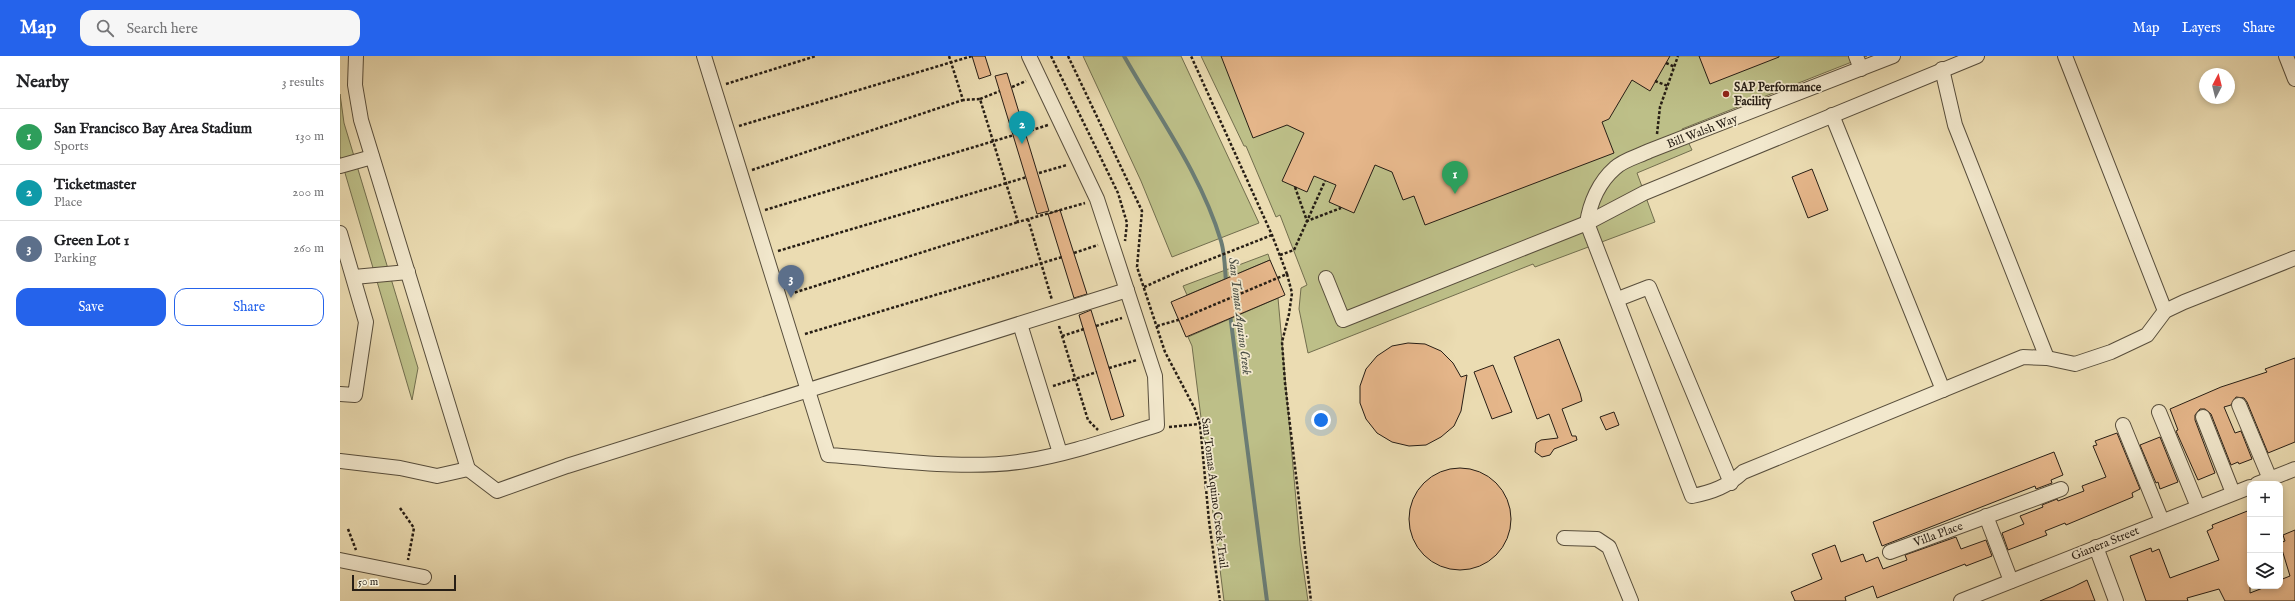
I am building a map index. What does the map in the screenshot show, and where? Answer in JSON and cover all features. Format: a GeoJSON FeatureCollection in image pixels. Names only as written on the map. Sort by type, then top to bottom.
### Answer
{"type":"FeatureCollection","features":[{"type":"Feature","properties":{"kind":"street"},"geometry":{"type":"LineString","coordinates":[[356,56],[354,85],[361,120],[468,469],[497,491],[567,466],[1127,290]]}},
{"type":"Feature","properties":{"kind":"street"},"geometry":{"type":"LineString","coordinates":[[704,56],[828,455],[986,464],[1024,461],[1060,453],[1157,426],[1155,376],[1097,199],[1029,56]]}},
{"type":"Feature","properties":{"kind":"street","name":"Bill Walsh Way"},"geometry":{"type":"LineString","coordinates":[[1587,223],[1590,204],[1607,177],[1616,167],[1858,63],[1893,56]]}},
{"type":"Feature","properties":{"kind":"street"},"geometry":{"type":"LineString","coordinates":[[1326,278],[1343,320],[1587,223],[1644,193],[1942,69],[1977,56]]}},
{"type":"Feature","properties":{"kind":"street"},"geometry":{"type":"LineString","coordinates":[[2065,56],[2165,311]]}},
{"type":"Feature","properties":{"kind":"street"},"geometry":{"type":"LineString","coordinates":[[2286,56],[2295,79]]}},
{"type":"Feature","properties":{"kind":"street"},"geometry":{"type":"LineString","coordinates":[[1942,69],[1955,125],[2047,358]]}},
{"type":"Feature","properties":{"kind":"street"},"geometry":{"type":"LineString","coordinates":[[1832,115],[1943,390]]}},
{"type":"Feature","properties":{"kind":"street"},"geometry":{"type":"LineString","coordinates":[[340,166],[372,156]]}},
{"type":"Feature","properties":{"kind":"street"},"geometry":{"type":"LineString","coordinates":[[1587,223],[1618,299],[1692,496],[1708,493],[1731,483],[1743,472],[2023,357],[2047,358],[2075,364],[2111,352],[2147,335],[2165,311],[2295,258]]}},
{"type":"Feature","properties":{"kind":"street"},"geometry":{"type":"LineString","coordinates":[[340,233],[366,322],[355,395],[340,394]]}},
{"type":"Feature","properties":{"kind":"street"},"geometry":{"type":"LineString","coordinates":[[354,277],[408,272]]}},
{"type":"Feature","properties":{"kind":"street"},"geometry":{"type":"LineString","coordinates":[[1618,299],[1649,287],[1731,483]]}},
{"type":"Feature","properties":{"kind":"street"},"geometry":{"type":"LineString","coordinates":[[1020,324],[1060,453]]}},
{"type":"Feature","properties":{"kind":"street"},"geometry":{"type":"LineString","coordinates":[[2239,404],[2270,479]]}},
{"type":"Feature","properties":{"kind":"street"},"geometry":{"type":"LineString","coordinates":[[2159,412],[2198,507]]}},
{"type":"Feature","properties":{"kind":"street"},"geometry":{"type":"LineString","coordinates":[[2202,417],[2233,493]]}},
{"type":"Feature","properties":{"kind":"street"},"geometry":{"type":"LineString","coordinates":[[2123,424],[2162,521]]}},
{"type":"Feature","properties":{"kind":"street"},"geometry":{"type":"LineString","coordinates":[[340,461],[400,468],[437,476],[468,469]]}},
{"type":"Feature","properties":{"kind":"street"},"geometry":{"type":"LineString","coordinates":[[2265,481],[2295,469]]}},
{"type":"Feature","properties":{"kind":"street","name":"Gianera Street"},"geometry":{"type":"LineString","coordinates":[[1961,601],[2247,488]]}},
{"type":"Feature","properties":{"kind":"street","name":"Villa Place"},"geometry":{"type":"LineString","coordinates":[[1890,552],[2062,489]]}},
{"type":"Feature","properties":{"kind":"street"},"geometry":{"type":"LineString","coordinates":[[1986,516],[2012,581]]}},
{"type":"Feature","properties":{"kind":"street"},"geometry":{"type":"LineString","coordinates":[[1564,538],[1597,539],[1609,547],[1631,601]]}},
{"type":"Feature","properties":{"kind":"street"},"geometry":{"type":"LineString","coordinates":[[2096,547],[2116,601]]}},
{"type":"Feature","properties":{"kind":"street"},"geometry":{"type":"LineString","coordinates":[[340,560],[424,578]]}},
{"type":"Feature","properties":{"kind":"path"},"geometry":{"type":"LineString","coordinates":[[714,88],[816,56]]}},
{"type":"Feature","properties":{"kind":"path"},"geometry":{"type":"LineString","coordinates":[[949,56],[963,100]]}},
{"type":"Feature","properties":{"kind":"path"},"geometry":{"type":"LineString","coordinates":[[727,130],[972,56]]}},
{"type":"Feature","properties":{"kind":"path","name":"San Tomas Aquino Creek Trail"},"geometry":{"type":"LineString","coordinates":[[1068,56],[1142,211],[1141,234],[1137,262],[1166,352],[1195,409],[1200,424],[1209,521],[1220,601]]}},
{"type":"Feature","properties":{"kind":"path"},"geometry":{"type":"LineString","coordinates":[[1191,56],[1272,235],[1287,274],[1292,293],[1290,314],[1282,342],[1284,383],[1311,601]]}},
{"type":"Feature","properties":{"kind":"path"},"geometry":{"type":"LineString","coordinates":[[1659,148],[1657,122],[1660,106],[1678,56]]}},
{"type":"Feature","properties":{"kind":"path"},"geometry":{"type":"LineString","coordinates":[[1666,63],[1675,67]]}},
{"type":"Feature","properties":{"kind":"path"},"geometry":{"type":"LineString","coordinates":[[1655,81],[1668,86]]}},
{"type":"Feature","properties":{"kind":"path"},"geometry":{"type":"LineString","coordinates":[[740,174],[963,100],[980,99],[1000,91]]}},
{"type":"Feature","properties":{"kind":"path"},"geometry":{"type":"LineString","coordinates":[[980,99],[1018,222]]}},
{"type":"Feature","properties":{"kind":"path"},"geometry":{"type":"LineString","coordinates":[[1026,132],[1060,122]]}},
{"type":"Feature","properties":{"kind":"path"},"geometry":{"type":"LineString","coordinates":[[754,213],[1014,135]]}},
{"type":"Feature","properties":{"kind":"path"},"geometry":{"type":"LineString","coordinates":[[1039,173],[1079,161]]}},
{"type":"Feature","properties":{"kind":"path"},"geometry":{"type":"LineString","coordinates":[[766,255],[1027,176]]}},
{"type":"Feature","properties":{"kind":"path"},"geometry":{"type":"LineString","coordinates":[[1280,255],[1294,250],[1325,180]]}},
{"type":"Feature","properties":{"kind":"path"},"geometry":{"type":"LineString","coordinates":[[1294,187],[1307,221]]}},
{"type":"Feature","properties":{"kind":"path"},"geometry":{"type":"LineString","coordinates":[[778,298],[1018,222],[1118,193]]}},
{"type":"Feature","properties":{"kind":"path"},"geometry":{"type":"LineString","coordinates":[[1307,221],[1342,208]]}},
{"type":"Feature","properties":{"kind":"path"},"geometry":{"type":"LineString","coordinates":[[1028,219],[1088,420],[1101,432],[1103,441]]}},
{"type":"Feature","properties":{"kind":"path"},"geometry":{"type":"LineString","coordinates":[[1144,287],[1272,235]]}},
{"type":"Feature","properties":{"kind":"path"},"geometry":{"type":"LineString","coordinates":[[1074,253],[1111,242]]}},
{"type":"Feature","properties":{"kind":"path"},"geometry":{"type":"LineString","coordinates":[[791,339],[1062,256]]}},
{"type":"Feature","properties":{"kind":"path"},"geometry":{"type":"LineString","coordinates":[[1151,329],[1178,320],[1287,274]]}},
{"type":"Feature","properties":{"kind":"path"},"geometry":{"type":"LineString","coordinates":[[1062,336],[1084,329]]}},
{"type":"Feature","properties":{"kind":"path"},"geometry":{"type":"LineString","coordinates":[[1109,368],[1149,356]]}},
{"type":"Feature","properties":{"kind":"path"},"geometry":{"type":"LineString","coordinates":[[1049,387],[1097,372]]}},
{"type":"Feature","properties":{"kind":"path"},"geometry":{"type":"LineString","coordinates":[[1167,427],[1200,424]]}},
{"type":"Feature","properties":{"kind":"path"},"geometry":{"type":"LineString","coordinates":[[400,508],[414,528],[408,561]]}},
{"type":"Feature","properties":{"kind":"path"},"geometry":{"type":"LineString","coordinates":[[348,529],[357,552]]}},
{"type":"Feature","properties":{"kind":"green space"},"geometry":{"type":"Polygon","coordinates":[[[1083,56],[1181,56],[1259,223],[1172,257],[1141,181],[1083,56]]]}},
{"type":"Feature","properties":{"kind":"green space"},"geometry":{"type":"Polygon","coordinates":[[[1201,56],[1867,56],[1682,129],[1692,150],[1637,173],[1655,222],[1535,267],[1533,264],[1308,353],[1299,309],[1301,288],[1307,285],[1280,215],[1276,217],[1246,146],[1244,146],[1201,56]]]}},
{"type":"Feature","properties":{"kind":"green space"},"geometry":{"type":"Polygon","coordinates":[[[340,94],[344,123],[418,368],[412,400],[340,156],[340,94]]]}},
{"type":"Feature","properties":{"kind":"green space"},"geometry":{"type":"Polygon","coordinates":[[[1268,254],[1270,260],[1187,295],[1183,286],[1268,254]]]}},
{"type":"Feature","properties":{"kind":"green space"},"geometry":{"type":"Polygon","coordinates":[[[1278,298],[1300,545],[1308,601],[1224,601],[1192,346],[1188,337],[1278,298]]]}},
{"type":"Feature","properties":{"kind":"building"},"geometry":{"type":"Polygon","coordinates":[[[972,56],[985,56],[991,75],[979,79],[972,56]]]}},
{"type":"Feature","properties":{"kind":"building"},"geometry":{"type":"Polygon","coordinates":[[[1221,56],[1670,56],[1650,91],[1632,80],[1609,119],[1602,122],[1614,153],[1425,225],[1414,196],[1403,200],[1392,172],[1375,165],[1354,213],[1329,202],[1336,185],[1314,176],[1307,192],[1282,181],[1304,133],[1287,125],[1253,138],[1221,56]]]}},
{"type":"Feature","properties":{"kind":"building"},"geometry":{"type":"Polygon","coordinates":[[[1699,56],[1779,56],[1779,57],[1710,84],[1699,56]]]}},
{"type":"Feature","properties":{"kind":"building"},"geometry":{"type":"Polygon","coordinates":[[[1007,73],[1049,211],[1037,214],[995,76],[1007,73]]]}},
{"type":"Feature","properties":{"kind":"building"},"geometry":{"type":"Polygon","coordinates":[[[1812,169],[1828,210],[1808,218],[1792,177],[1812,169]]]}},
{"type":"Feature","properties":{"kind":"building"},"geometry":{"type":"Polygon","coordinates":[[[1060,210],[1087,294],[1074,298],[1048,214],[1060,210]]]}},
{"type":"Feature","properties":{"kind":"building"},"geometry":{"type":"Polygon","coordinates":[[[1270,260],[1285,295],[1186,337],[1171,302],[1270,260]]]}},
{"type":"Feature","properties":{"kind":"building"},"geometry":{"type":"Polygon","coordinates":[[[1091,310],[1124,416],[1111,420],[1079,315],[1091,310]]]}},
{"type":"Feature","properties":{"kind":"building"},"geometry":{"type":"Polygon","coordinates":[[[1559,339],[1582,401],[1562,409],[1572,436],[1576,436],[1577,440],[1554,449],[1550,455],[1542,457],[1535,452],[1536,443],[1541,440],[1558,438],[1549,414],[1537,419],[1514,357],[1559,339]]]}},
{"type":"Feature","properties":{"kind":"building"},"geometry":{"type":"Polygon","coordinates":[[[1408,343],[1425,344],[1441,351],[1453,363],[1461,377],[1467,375],[1461,411],[1454,426],[1441,437],[1426,445],[1409,446],[1392,442],[1377,433],[1366,419],[1360,403],[1360,386],[1366,369],[1377,356],[1392,346],[1408,343]]]}},
{"type":"Feature","properties":{"kind":"building"},"geometry":{"type":"Polygon","coordinates":[[[2295,358],[2295,442],[2268,453],[2247,402],[2244,398],[2236,397],[2231,405],[2224,407],[2235,433],[2241,431],[2252,459],[2239,464],[2238,462],[2231,465],[2211,414],[2205,409],[2200,409],[2195,415],[2195,420],[2215,473],[2198,480],[2176,431],[2178,430],[2170,409],[2221,387],[2267,372],[2265,369],[2295,358]]]}},
{"type":"Feature","properties":{"kind":"building"},"geometry":{"type":"Polygon","coordinates":[[[1493,365],[1512,412],[1492,419],[1474,372],[1493,365]]]}},
{"type":"Feature","properties":{"kind":"building"},"geometry":{"type":"Polygon","coordinates":[[[1614,412],[1619,425],[1606,430],[1600,417],[1614,412]]]}},
{"type":"Feature","properties":{"kind":"building"},"geometry":{"type":"Polygon","coordinates":[[[2117,433],[2140,489],[2132,493],[2133,497],[2066,525],[2065,523],[2045,531],[2047,535],[2008,550],[2002,533],[2024,524],[2020,516],[2043,507],[2042,505],[2057,499],[2058,501],[2084,491],[2082,486],[2106,477],[2093,446],[2097,445],[2095,441],[2117,433]]]}},
{"type":"Feature","properties":{"kind":"building"},"geometry":{"type":"Polygon","coordinates":[[[2160,437],[2178,482],[2160,489],[2140,445],[2160,437]]]}},
{"type":"Feature","properties":{"kind":"building"},"geometry":{"type":"Polygon","coordinates":[[[2054,452],[2063,475],[2051,480],[2052,483],[2036,489],[2035,486],[1882,546],[1873,522],[2054,452]]]}},
{"type":"Feature","properties":{"kind":"building"},"geometry":{"type":"Polygon","coordinates":[[[1460,468],[1479,472],[1496,483],[1507,500],[1511,519],[1507,538],[1496,555],[1479,566],[1460,570],[1441,566],[1424,555],[1413,538],[1409,519],[1413,500],[1424,483],[1441,472],[1460,468]]]}},
{"type":"Feature","properties":{"kind":"building"},"geometry":{"type":"Polygon","coordinates":[[[2247,511],[2247,589],[2250,589],[2250,593],[2260,589],[2283,589],[2283,579],[2290,576],[2283,553],[2283,542],[2285,541],[2283,535],[2295,530],[2295,601],[2225,601],[2219,589],[2187,598],[2188,601],[2146,601],[2130,556],[2151,548],[2152,552],[2159,549],[2170,578],[2219,560],[2207,531],[2213,528],[2212,525],[2247,511]]]}},
{"type":"Feature","properties":{"kind":"building"},"geometry":{"type":"Polygon","coordinates":[[[1956,537],[1961,549],[1986,540],[1992,556],[1966,566],[1965,564],[1877,598],[1873,586],[1845,597],[1846,601],[1795,601],[1791,592],[1822,579],[1812,554],[1835,545],[1841,562],[1863,554],[1866,562],[1878,557],[1883,569],[1907,560],[1905,555],[1956,537]]]}},
{"type":"Feature","properties":{"kind":"building"},"geometry":{"type":"Polygon","coordinates":[[[2087,580],[2095,601],[2040,601],[2073,587],[2087,580]]]}},
{"type":"Feature","properties":{"kind":"waterway","name":"San Tomas Aquino Creek"},"geometry":{"type":"LineString","coordinates":[[1124,56],[1178,146],[1202,192],[1221,241],[1225,262],[1226,283]]}},
{"type":"Feature","properties":{"kind":"waterway","name":"San Tomas Aquino Creek"},"geometry":{"type":"LineString","coordinates":[[1230,314],[1267,601]]}},
{"type":"Feature","properties":{"kind":"place","name":"SAP Performance Facility"},"geometry":{"type":"Point","coordinates":[1726,94]}},
{"type":"Feature","properties":{"kind":"place","name":"Ticketmaster"},"geometry":{"type":"Point","coordinates":[1022,144]}},
{"type":"Feature","properties":{"kind":"place","name":"San Francisco Bay Area Stadium"},"geometry":{"type":"Point","coordinates":[1455,194]}},
{"type":"Feature","properties":{"kind":"place","name":"Green Lot 1"},"geometry":{"type":"Point","coordinates":[791,298]}}]}
